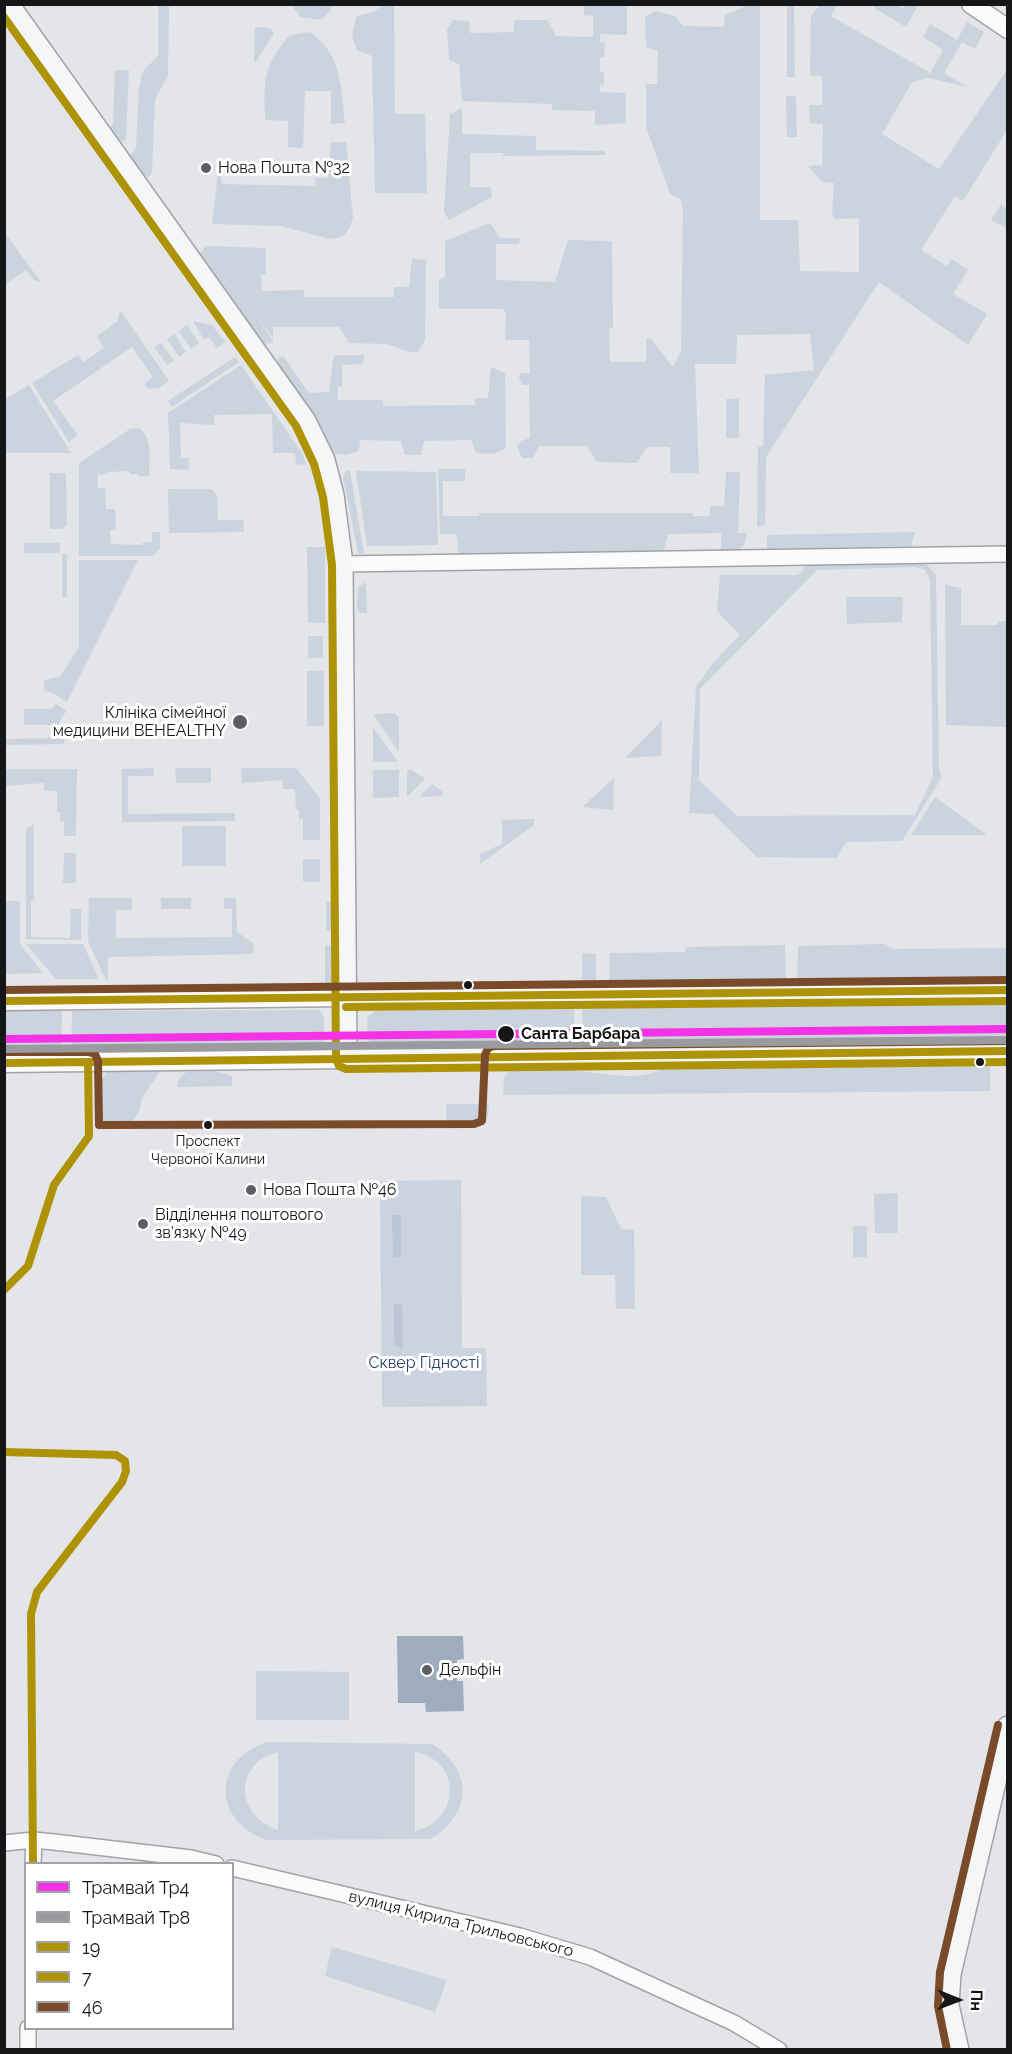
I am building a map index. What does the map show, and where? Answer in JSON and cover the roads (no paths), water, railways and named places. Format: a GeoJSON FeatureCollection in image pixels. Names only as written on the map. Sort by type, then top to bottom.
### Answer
{"type":"FeatureCollection","features":[{"type":"Feature","properties":{"kind":"main road"},"geometry":{"type":"LineString","coordinates":[[8,4],[304,420],[324,460],[333,495],[342,564],[346,1059],[1008,1052]]}},
{"type":"Feature","properties":{"kind":"main road"},"geometry":{"type":"LineString","coordinates":[[346,997],[1008,990]]}},
{"type":"Feature","properties":{"kind":"main road"},"geometry":{"type":"LineString","coordinates":[[958,2049],[948,2005],[950,1974],[1008,1727]]}},
{"type":"Feature","properties":{"kind":"street"},"geometry":{"type":"LineString","coordinates":[[971,4],[1008,28]]}},
{"type":"Feature","properties":{"kind":"street"},"geometry":{"type":"LineString","coordinates":[[342,564],[1008,554]]}},
{"type":"Feature","properties":{"kind":"street"},"geometry":{"type":"LineString","coordinates":[[4,1001],[346,997]]}},
{"type":"Feature","properties":{"kind":"street"},"geometry":{"type":"LineString","coordinates":[[4,1063],[346,1059]]}},
{"type":"Feature","properties":{"kind":"street"},"geometry":{"type":"LineString","coordinates":[[4,1843],[34,1840],[191,1857],[212,1862]]}},
{"type":"Feature","properties":{"kind":"street"},"geometry":{"type":"LineString","coordinates":[[33,1862],[34,1840]]}},
{"type":"Feature","properties":{"kind":"street","name":"вулиця Кирила Трильовського"},"geometry":{"type":"LineString","coordinates":[[234,1868],[520,1936],[590,1957],[734,2023],[779,2049]]}},
{"type":"Feature","properties":{"kind":"street"},"geometry":{"type":"LineString","coordinates":[[28,2030],[28,2049]]}},
{"type":"Feature","properties":{"kind":"tram line","name":"Тр4"},"geometry":{"type":"LineString","coordinates":[[4,1039],[1008,1029]]}},
{"type":"Feature","properties":{"kind":"tram line","name":"Тр8"},"geometry":{"type":"LineString","coordinates":[[4,1049],[1008,1040]]}},
{"type":"Feature","properties":{"kind":"place","name":"Нова Пошта №32"},"geometry":{"type":"Point","coordinates":[206,168]}},
{"type":"Feature","properties":{"kind":"place","name":"Клініка сімейної медицини BEHEALTHY"},"geometry":{"type":"Point","coordinates":[240,722]}},
{"type":"Feature","properties":{"kind":"place","name":"Санта Барбара"},"geometry":{"type":"Point","coordinates":[506,1034]}},
{"type":"Feature","properties":{"kind":"place","name":"Проспект Червоної Калини"},"geometry":{"type":"Point","coordinates":[208,1125]}},
{"type":"Feature","properties":{"kind":"place","name":"Нова Пошта №46"},"geometry":{"type":"Point","coordinates":[251,1190]}},
{"type":"Feature","properties":{"kind":"place","name":"Відділення поштового зв’язку №49"},"geometry":{"type":"Point","coordinates":[143,1224]}},
{"type":"Feature","properties":{"kind":"place","name":"Дельфін"},"geometry":{"type":"Point","coordinates":[427,1670]}},
{"type":"Feature","properties":{"kind":"park label","name":"Сквер Гідності"},"geometry":{"type":"Point","coordinates":[424,1363]}}]}
